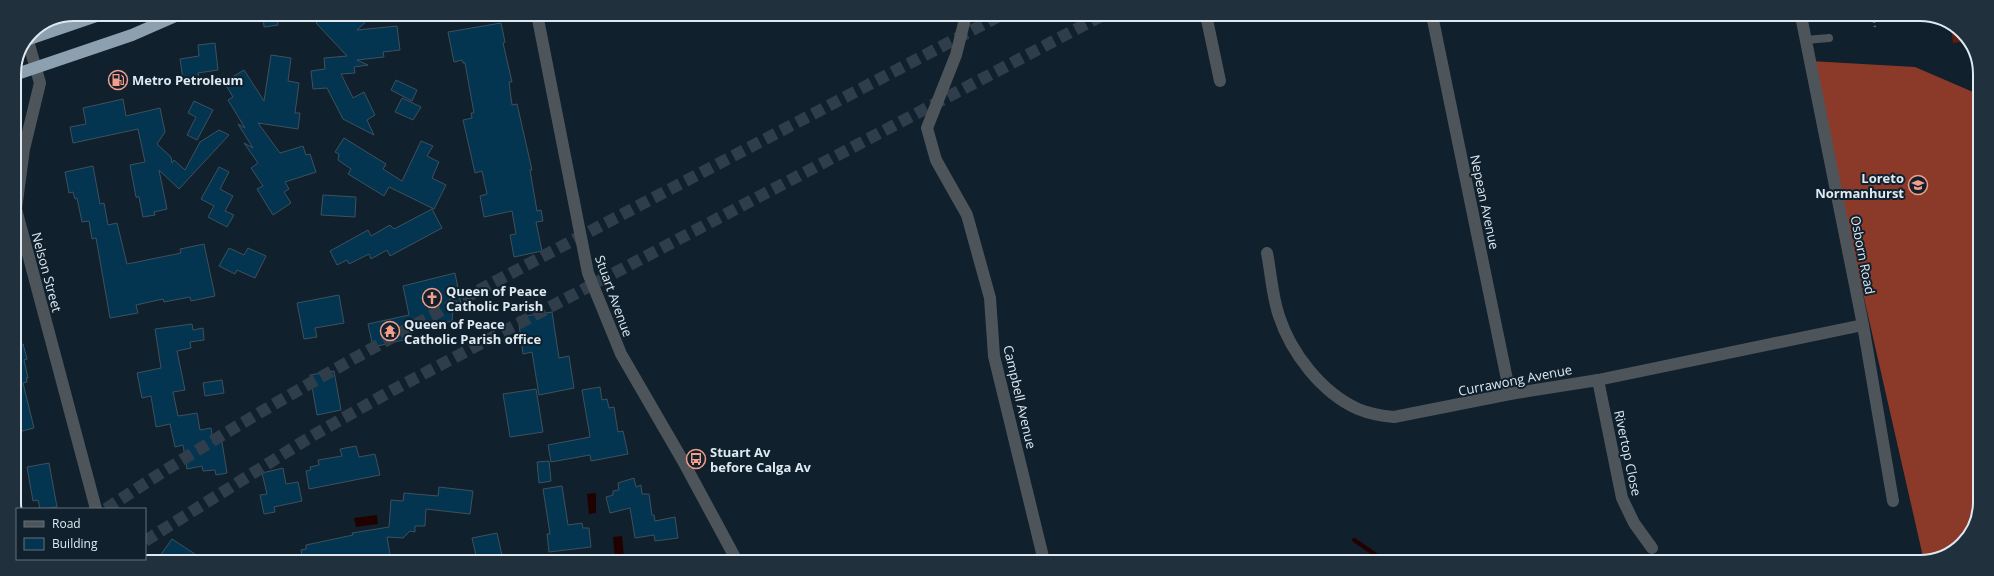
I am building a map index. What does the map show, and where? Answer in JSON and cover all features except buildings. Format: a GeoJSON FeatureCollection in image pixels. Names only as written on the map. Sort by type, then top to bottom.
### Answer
{"type":"FeatureCollection","features":[{"type":"Feature","properties":{"kind":"highway"},"geometry":{"type":"LineString","coordinates":[[37,37],[82,21]]}},
{"type":"Feature","properties":{"kind":"highway"},"geometry":{"type":"LineString","coordinates":[[21,73],[132,35],[164,21]]}},
{"type":"Feature","properties":{"kind":"street","name":"Stuart Avenue"},"geometry":{"type":"LineString","coordinates":[[538,21],[588,273],[621,354],[683,461],[734,555]]}},
{"type":"Feature","properties":{"kind":"street","name":"Campbell Avenue"},"geometry":{"type":"LineString","coordinates":[[964,21],[956,55],[928,128],[936,160],[967,215],[990,298],[994,356],[1043,555]]}},
{"type":"Feature","properties":{"kind":"street"},"geometry":{"type":"LineString","coordinates":[[1207,21],[1220,81]]}},
{"type":"Feature","properties":{"kind":"street","name":"Nepean Avenue"},"geometry":{"type":"LineString","coordinates":[[1433,21],[1510,394]]}},
{"type":"Feature","properties":{"kind":"street","name":"Osborn Road"},"geometry":{"type":"LineString","coordinates":[[1802,21],[1863,325],[1893,501]]}},
{"type":"Feature","properties":{"kind":"street","name":"Nelson Street"},"geometry":{"type":"LineString","coordinates":[[21,172],[24,149],[40,83],[30,46]]}},
{"type":"Feature","properties":{"kind":"street","name":"Nelson Street"},"geometry":{"type":"LineString","coordinates":[[21,228],[96,508]]}},
{"type":"Feature","properties":{"kind":"street","name":"Currawong Avenue"},"geometry":{"type":"LineString","coordinates":[[1267,253],[1279,315],[1286,332],[1307,365],[1323,384],[1339,398],[1358,409],[1375,415],[1394,417],[1510,394],[1598,380],[1863,325]]}},
{"type":"Feature","properties":{"kind":"street","name":"Rivertop Close"},"geometry":{"type":"LineString","coordinates":[[1598,380],[1622,498],[1634,523],[1652,548]]}},
{"type":"Feature","properties":{"kind":"lane"},"geometry":{"type":"LineString","coordinates":[[1806,40],[1829,38]]}},
{"type":"Feature","properties":{"kind":"path"},"geometry":{"type":"LineString","coordinates":[[1874,21],[1875,27]]}},
{"type":"Feature","properties":{"kind":"shaded area"},"geometry":{"type":"Polygon","coordinates":[[[1952,32],[1962,42],[1953,43],[1952,32]]]}},
{"type":"Feature","properties":{"kind":"shaded area","name":"Loreto Normanhurst"},"geometry":{"type":"Polygon","coordinates":[[[1810,61],[1915,67],[1973,92],[1973,509],[1969,522],[1960,537],[1952,544],[1937,552],[1923,555],[1810,61]]]}},
{"type":"Feature","properties":{"kind":"shaded area"},"geometry":{"type":"Polygon","coordinates":[[[596,493],[596,513],[589,514],[587,494],[596,493]]]}},
{"type":"Feature","properties":{"kind":"shaded area"},"geometry":{"type":"Polygon","coordinates":[[[377,515],[378,524],[356,527],[354,518],[377,515]]]}},
{"type":"Feature","properties":{"kind":"shaded area"},"geometry":{"type":"Polygon","coordinates":[[[622,536],[624,555],[615,555],[613,537],[622,536]]]}},
{"type":"Feature","properties":{"kind":"waterway"},"geometry":{"type":"LineString","coordinates":[[1354,540],[1376,555]]}},
{"type":"Feature","properties":{"kind":"tunnel"},"geometry":{"type":"LineString","coordinates":[[108,508],[164,471],[283,399],[404,331],[526,265],[990,21]]}},
{"type":"Feature","properties":{"kind":"tunnel"},"geometry":{"type":"LineString","coordinates":[[146,540],[312,436],[391,391],[1092,21]]}},
{"type":"Feature","properties":{"kind":"place","name":"Metro Petroleum"},"geometry":{"type":"Point","coordinates":[118,80]}},
{"type":"Feature","properties":{"kind":"place","name":"Loreto Normanhurst"},"geometry":{"type":"Point","coordinates":[1918,185]}},
{"type":"Feature","properties":{"kind":"place","name":"Queen of Peace Catholic Parish"},"geometry":{"type":"Point","coordinates":[432,298]}},
{"type":"Feature","properties":{"kind":"place","name":"Queen of Peace Catholic Parish office"},"geometry":{"type":"Point","coordinates":[390,331]}},
{"type":"Feature","properties":{"kind":"place","name":"Stuart Av before Calga Av"},"geometry":{"type":"Point","coordinates":[696,459]}}]}
